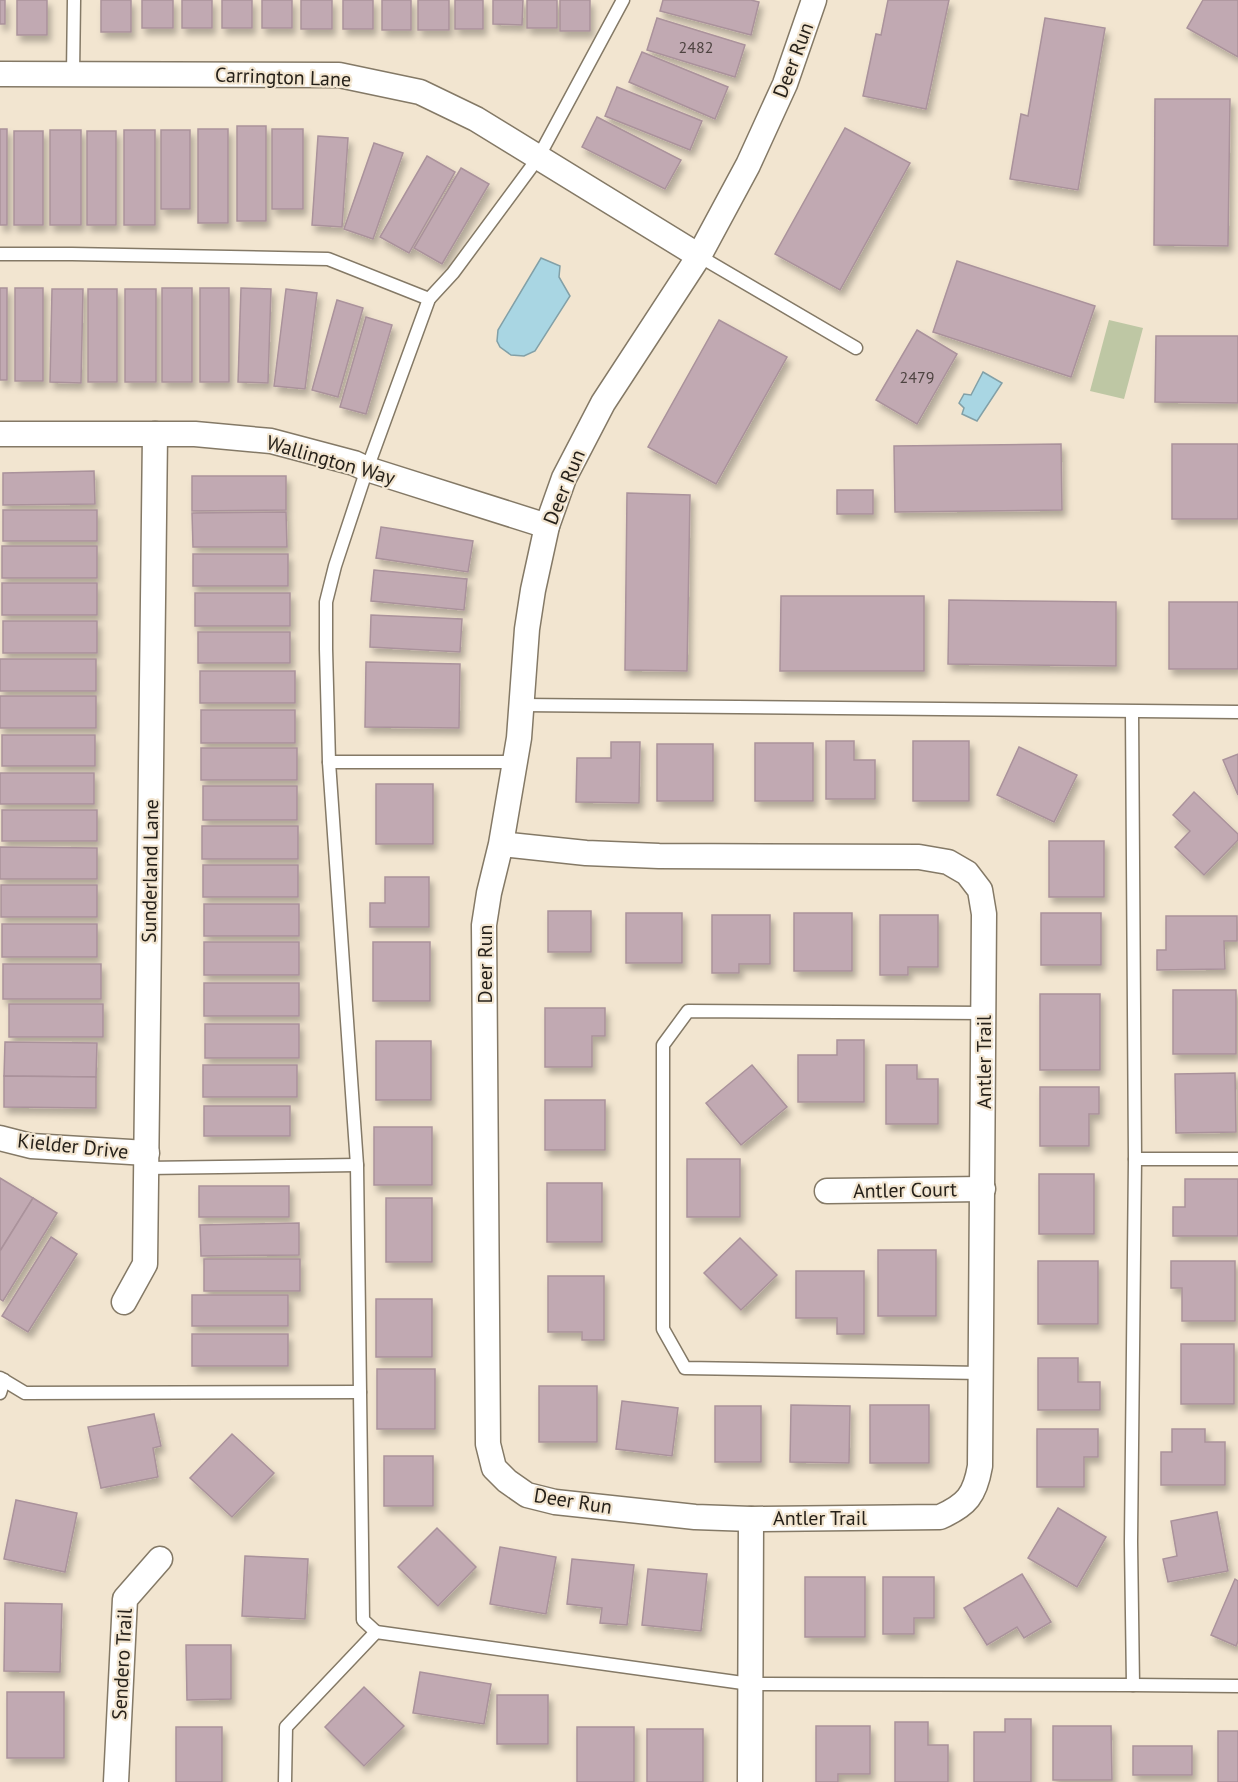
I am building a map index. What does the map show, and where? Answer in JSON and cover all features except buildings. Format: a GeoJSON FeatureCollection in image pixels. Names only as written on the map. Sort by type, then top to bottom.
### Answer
{"type":"FeatureCollection","features":[{"type":"Feature","properties":{"kind":"street","name":"Deer Run"},"geometry":{"type":"LineString","coordinates":[[751,1519],[695,1517],[555,1502],[526,1495],[494,1468],[488,1444],[484,925],[501,844],[519,738],[526,629],[532,590],[547,526],[564,478],[603,403],[699,256],[748,165],[785,84],[814,0]]}},
{"type":"Feature","properties":{"kind":"street","name":"Carrington Lane"},"geometry":{"type":"LineString","coordinates":[[0,74],[339,75],[420,92],[476,118],[699,256]]}},
{"type":"Feature","properties":{"kind":"street","name":"Wallington Way"},"geometry":{"type":"LineString","coordinates":[[0,434],[195,434],[271,441],[354,463],[547,526]]}},
{"type":"Feature","properties":{"kind":"street","name":"Sunderland Lane"},"geometry":{"type":"LineString","coordinates":[[124,1302],[145,1264],[156,434]]}},
{"type":"Feature","properties":{"kind":"street","name":"Antler Trail"},"geometry":{"type":"LineString","coordinates":[[501,844],[586,853],[658,856],[919,857],[948,862],[967,873],[980,891],[984,914],[984,1014],[980,1466],[977,1484],[968,1500],[957,1510],[940,1517],[751,1519]]}},
{"type":"Feature","properties":{"kind":"street","name":"Kielder Drive"},"geometry":{"type":"LineString","coordinates":[[0,1137],[31,1146],[147,1160]]}},
{"type":"Feature","properties":{"kind":"street","name":"Antler Court"},"geometry":{"type":"LineString","coordinates":[[827,1191],[983,1189]]}},
{"type":"Feature","properties":{"kind":"street"},"geometry":{"type":"LineString","coordinates":[[750,1782],[751,1519]]}},
{"type":"Feature","properties":{"kind":"street","name":"Sendero Trail"},"geometry":{"type":"LineString","coordinates":[[116,1782],[125,1599],[160,1559]]}},
{"type":"Feature","properties":{"kind":"lane"},"geometry":{"type":"LineString","coordinates":[[72,74],[74,0]]}},
{"type":"Feature","properties":{"kind":"lane"},"geometry":{"type":"LineString","coordinates":[[623,0],[538,158],[453,273],[429,299],[367,469],[335,566],[326,602],[329,762],[357,1165],[363,1620],[376,1632],[750,1684],[1238,1686]]}},
{"type":"Feature","properties":{"kind":"lane"},"geometry":{"type":"LineString","coordinates":[[0,254],[328,259],[429,299]]}},
{"type":"Feature","properties":{"kind":"lane"},"geometry":{"type":"LineString","coordinates":[[699,256],[856,348]]}},
{"type":"Feature","properties":{"kind":"lane"},"geometry":{"type":"LineString","coordinates":[[522,705],[1238,712]]}},
{"type":"Feature","properties":{"kind":"lane"},"geometry":{"type":"LineString","coordinates":[[1132,712],[1135,1159],[1131,1542],[1132,1685]]}},
{"type":"Feature","properties":{"kind":"lane"},"geometry":{"type":"LineString","coordinates":[[329,762],[515,762]]}},
{"type":"Feature","properties":{"kind":"lane"},"geometry":{"type":"LineString","coordinates":[[981,1373],[685,1368],[663,1329],[663,1045],[688,1011],[984,1014]]}},
{"type":"Feature","properties":{"kind":"lane"},"geometry":{"type":"LineString","coordinates":[[1135,1159],[1238,1159]]}},
{"type":"Feature","properties":{"kind":"lane"},"geometry":{"type":"LineString","coordinates":[[147,1160],[357,1165]]}},
{"type":"Feature","properties":{"kind":"lane"},"geometry":{"type":"LineString","coordinates":[[0,1393],[2,1379],[25,1393],[360,1392]]}},
{"type":"Feature","properties":{"kind":"lane"},"geometry":{"type":"LineString","coordinates":[[285,1782],[286,1727],[376,1632]]}},
{"type":"Feature","properties":{"kind":"green space"},"geometry":{"type":"Polygon","coordinates":[[[1109,320],[1143,328],[1124,399],[1090,391],[1109,320]]]}},
{"type":"Feature","properties":{"kind":"water"},"geometry":{"type":"Polygon","coordinates":[[[541,258],[560,266],[559,277],[570,296],[535,351],[524,356],[511,355],[500,347],[497,341],[498,330],[541,258]]]}},
{"type":"Feature","properties":{"kind":"water"},"geometry":{"type":"Polygon","coordinates":[[[983,372],[1002,383],[977,421],[962,414],[964,408],[959,403],[964,394],[971,395],[983,372]]]}}]}
